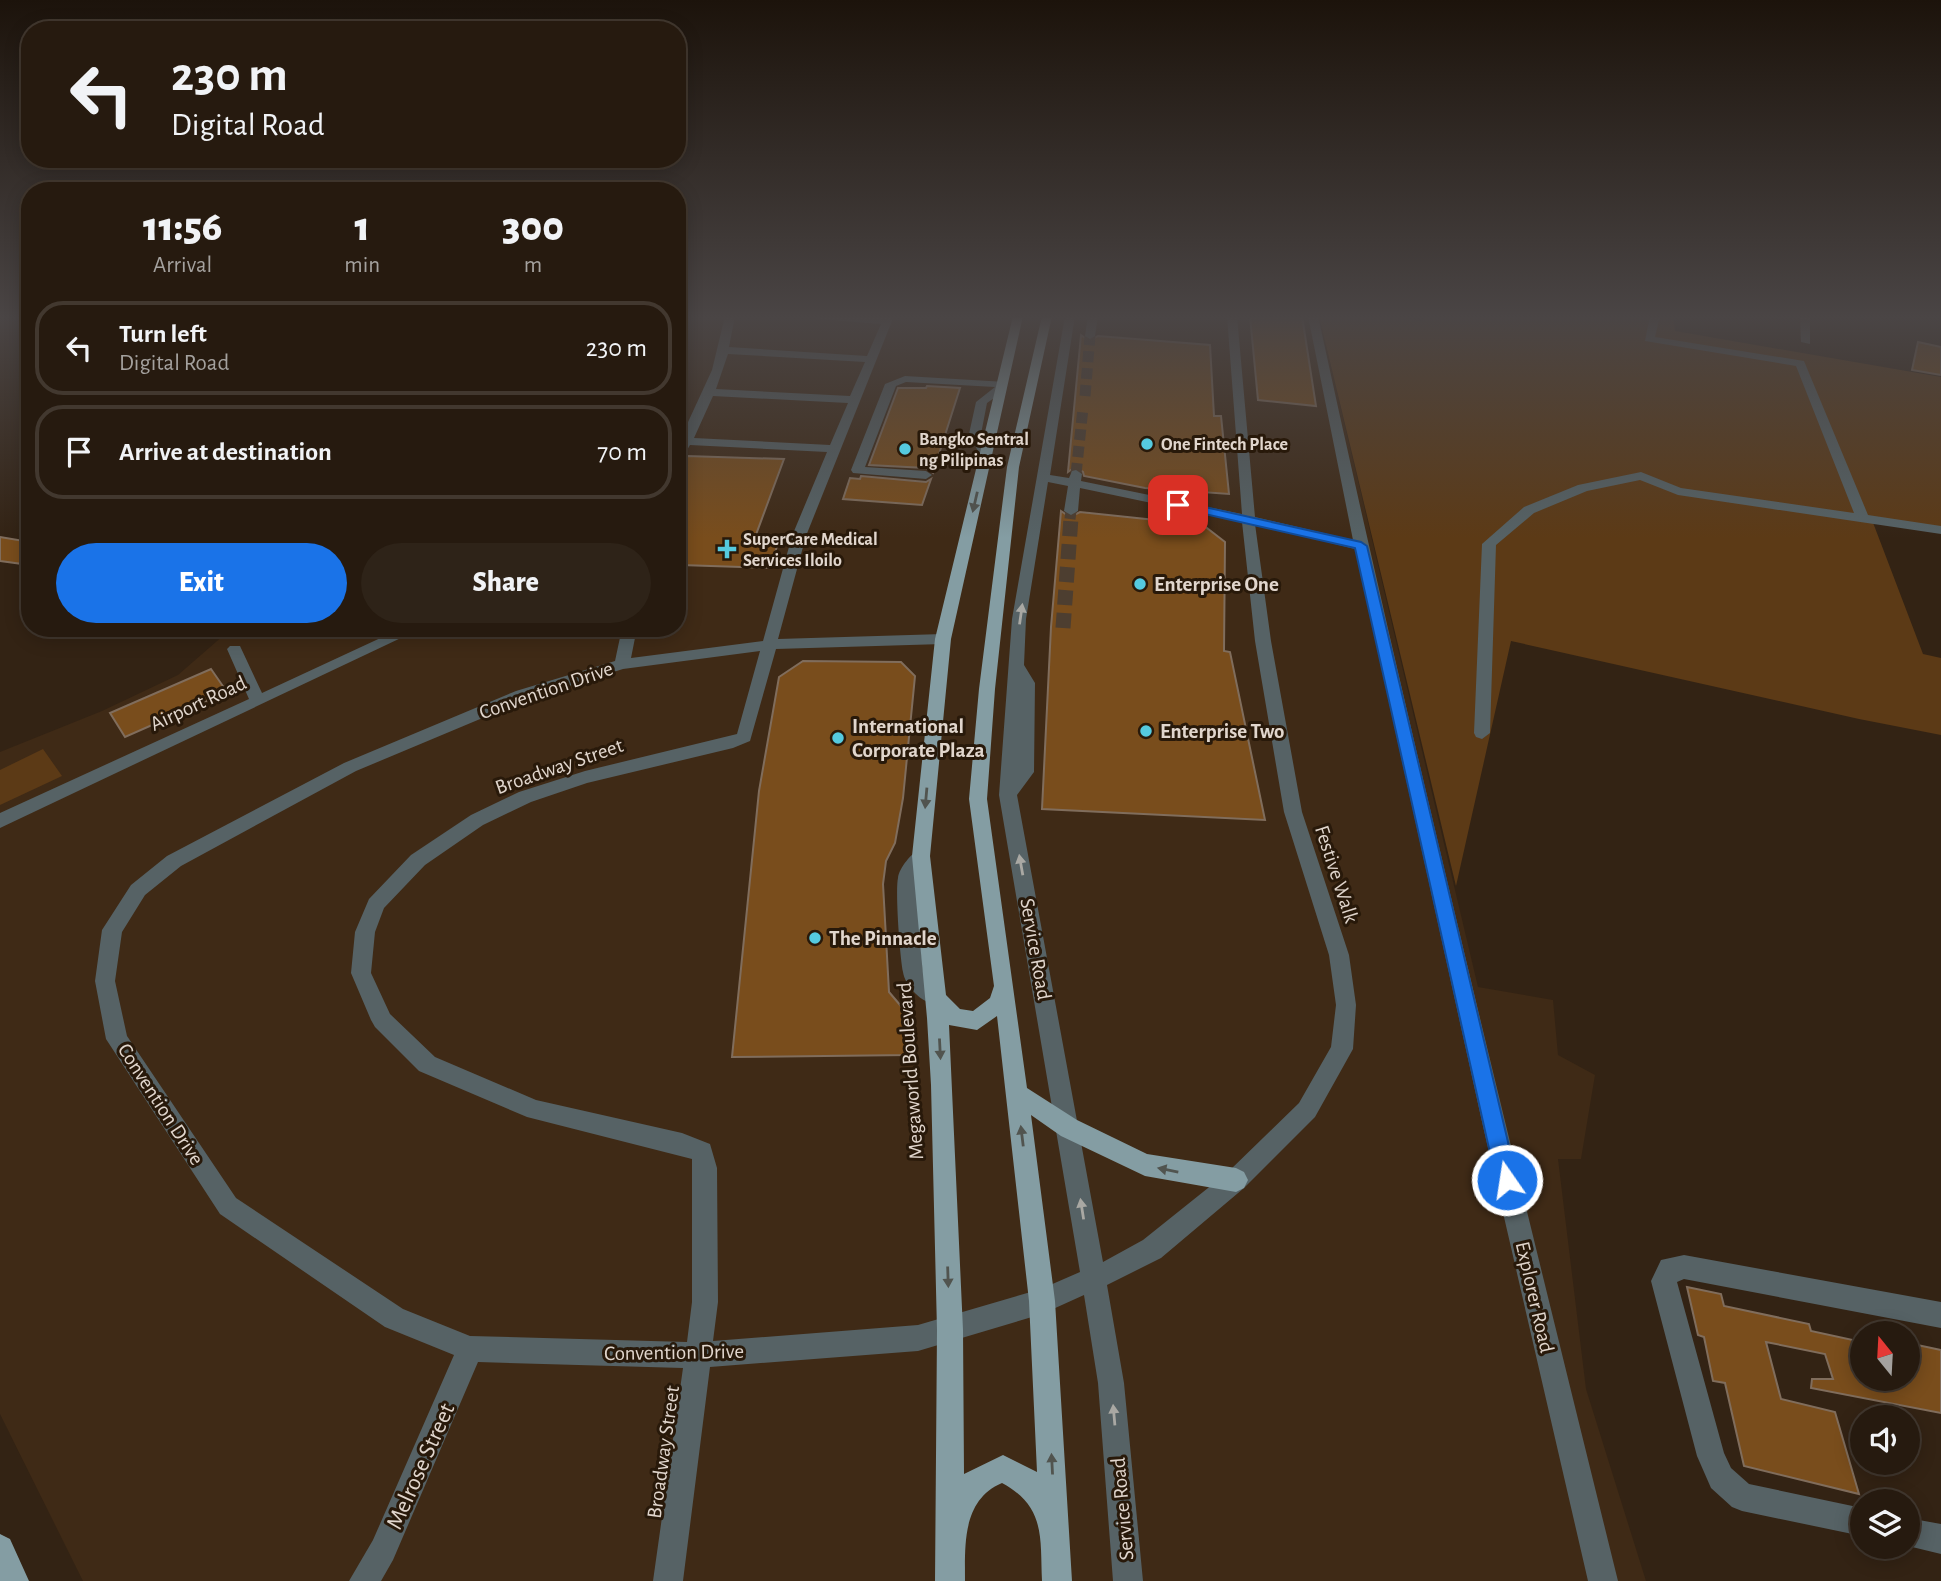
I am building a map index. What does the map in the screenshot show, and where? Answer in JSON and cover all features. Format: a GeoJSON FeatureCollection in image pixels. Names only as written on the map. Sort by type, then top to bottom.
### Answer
{"type":"FeatureCollection","features":[{"type":"Feature","properties":{"kind":"main road","name":"Megaworld Boulevard"},"geometry":{"type":"LineString","coordinates":[[950,1581],[950,1330],[942,1085],[921,856],[943,639],[1000,390]]}},
{"type":"Feature","properties":{"kind":"main road"},"geometry":{"type":"LineString","coordinates":[[1030,390],[1013,467],[987,689],[978,799],[1004,986],[1042,1301],[1057,1581]]}},
{"type":"Feature","properties":{"kind":"main road"},"geometry":{"type":"LineString","coordinates":[[934,997],[954,1018],[977,1021],[998,1003],[1004,986]]}},
{"type":"Feature","properties":{"kind":"main road"},"geometry":{"type":"LineString","coordinates":[[1016,1093],[1069,1128],[1145,1165],[1236,1180]]}},
{"type":"Feature","properties":{"kind":"main road"},"geometry":{"type":"LineString","coordinates":[[950,1541],[964,1497],[978,1478],[1003,1469],[1027,1479],[1046,1502],[1055,1532]]}},
{"type":"Feature","properties":{"kind":"main road"},"geometry":{"type":"LineString","coordinates":[[0,1549],[14,1581]]}},
{"type":"Feature","properties":{"kind":"street","name":"Broadway Street"},"geometry":{"type":"LineString","coordinates":[[668,1581],[705,1302],[705,1168],[702,1152],[682,1144],[535,1110],[427,1064],[382,1020],[361,973],[365,932],[376,904],[418,860],[477,820],[525,797],[585,777],[733,742],[744,737],[799,536],[859,390]]}},
{"type":"Feature","properties":{"kind":"street"},"geometry":{"type":"LineString","coordinates":[[857,470],[889,390]]}},
{"type":"Feature","properties":{"kind":"street","name":"Service Road"},"geometry":{"type":"LineString","coordinates":[[1058,390],[1019,620],[1008,791],[1069,1128],[1111,1383],[1128,1581]]}},
{"type":"Feature","properties":{"kind":"street","name":"Festive Walk"},"geometry":{"type":"LineString","coordinates":[[1042,1301],[1152,1249],[1236,1180],[1307,1110],[1342,1049],[1346,1005],[1339,955],[1293,812],[1261,628],[1248,532],[1238,390]]}},
{"type":"Feature","properties":{"kind":"street","name":"Explorer Road"},"geometry":{"type":"LineString","coordinates":[[1328,390],[1494,1126],[1603,1581]]}},
{"type":"Feature","properties":{"kind":"street"},"geometry":{"type":"LineString","coordinates":[[1811,390],[1863,520]]}},
{"type":"Feature","properties":{"kind":"street"},"geometry":{"type":"LineString","coordinates":[[835,449],[686,441],[707,392],[855,400]]}},
{"type":"Feature","properties":{"kind":"street"},"geometry":{"type":"LineString","coordinates":[[827,468],[926,475]]}},
{"type":"Feature","properties":{"kind":"street"},"geometry":{"type":"LineString","coordinates":[[1482,733],[1489,544],[1529,510],[1583,488],[1642,476],[1678,491],[1941,530]]}},
{"type":"Feature","properties":{"kind":"street"},"geometry":{"type":"LineString","coordinates":[[1043,477],[1076,479],[1361,546]]}},
{"type":"Feature","properties":{"kind":"street"},"geometry":{"type":"LineString","coordinates":[[1071,511],[1076,479]]}},
{"type":"Feature","properties":{"kind":"street","name":"Airport Road"},"geometry":{"type":"LineString","coordinates":[[0,821],[396,637]]}},
{"type":"Feature","properties":{"kind":"street"},"geometry":{"type":"LineString","coordinates":[[622,664],[628,637]]}},
{"type":"Feature","properties":{"kind":"street","name":"Convention Drive"},"geometry":{"type":"LineString","coordinates":[[943,639],[768,645],[622,664],[522,695],[349,767],[174,861],[138,890],[112,930],[105,981],[117,1039],[228,1206],[394,1318],[470,1349],[698,1355],[918,1338],[1042,1301]]}},
{"type":"Feature","properties":{"kind":"street"},"geometry":{"type":"LineString","coordinates":[[235,649],[258,701]]}},
{"type":"Feature","properties":{"kind":"street"},"geometry":{"type":"LineString","coordinates":[[1850,1520],[1742,1497],[1721,1478],[1711,1456],[1664,1281],[1670,1269],[1684,1267],[1941,1315]]}},
{"type":"Feature","properties":{"kind":"street","name":"Melrose Street"},"geometry":{"type":"LineString","coordinates":[[364,1581],[383,1550],[470,1349]]}},
{"type":"Feature","properties":{"kind":"street"},"geometry":{"type":"LineString","coordinates":[[1920,1535],[1941,1539]]}},
{"type":"Feature","properties":{"kind":"shaded area"},"geometry":{"type":"Polygon","coordinates":[[[686,390],[1336,390],[1478,987],[1553,1000],[1558,1055],[1595,1075],[1581,1159],[1558,1159],[1586,1389],[1646,1581],[83,1581],[0,1414],[0,752],[102,711],[178,675],[222,637],[686,637],[686,390]]]}},
{"type":"Feature","properties":{"kind":"shaded area"},"geometry":{"type":"Polygon","coordinates":[[[1337,390],[1941,390],[1941,532],[1872,520],[1923,654],[1941,658],[1941,735],[1511,641],[1456,886],[1337,390]]]}},
{"type":"Feature","properties":{"kind":"shaded area"},"geometry":{"type":"Polygon","coordinates":[[[43,749],[62,776],[0,805],[0,770],[43,749]]]}},
{"type":"Feature","properties":{"kind":"building"},"geometry":{"type":"Polygon","coordinates":[[[897,390],[959,390],[933,473],[926,468],[869,465],[897,390]]]}},
{"type":"Feature","properties":{"kind":"building","name":"One Fintech Place"},"geometry":{"type":"Polygon","coordinates":[[[1076,390],[1213,390],[1214,416],[1221,416],[1229,494],[1145,488],[1084,476],[1083,472],[1075,467],[1068,472],[1076,390]]]}},
{"type":"Feature","properties":{"kind":"building"},"geometry":{"type":"Polygon","coordinates":[[[1257,390],[1313,390],[1316,406],[1258,400],[1257,390]]]}},
{"type":"Feature","properties":{"kind":"building"},"geometry":{"type":"Polygon","coordinates":[[[686,457],[784,459],[754,540],[779,540],[770,568],[686,565],[686,457]]]}},
{"type":"Feature","properties":{"kind":"building"},"geometry":{"type":"Polygon","coordinates":[[[861,476],[926,482],[931,479],[922,505],[843,499],[850,478],[860,479],[861,476]]]}},
{"type":"Feature","properties":{"kind":"building","name":"Enterprise Two"},"geometry":{"type":"Polygon","coordinates":[[[1061,511],[1070,517],[1080,512],[1203,525],[1225,542],[1224,651],[1230,652],[1265,820],[1042,809],[1051,627],[1061,511]]]}},
{"type":"Feature","properties":{"kind":"building"},"geometry":{"type":"Polygon","coordinates":[[[0,537],[21,540],[21,564],[0,561],[0,537]]]}},
{"type":"Feature","properties":{"kind":"building","name":"The Pinnacle"},"geometry":{"type":"Polygon","coordinates":[[[803,661],[901,662],[915,676],[903,798],[895,843],[886,861],[883,884],[889,992],[906,1012],[909,1055],[732,1057],[759,791],[779,677],[803,661]]]}},
{"type":"Feature","properties":{"kind":"building"},"geometry":{"type":"Polygon","coordinates":[[[211,669],[227,692],[125,737],[110,713],[211,669]]]}},
{"type":"Feature","properties":{"kind":"building"},"geometry":{"type":"Polygon","coordinates":[[[1687,1287],[1721,1294],[1724,1306],[1809,1324],[1811,1331],[1850,1339],[1850,1391],[1920,1391],[1920,1346],[1941,1350],[1941,1413],[1920,1409],[1920,1405],[1899,1405],[1811,1388],[1812,1379],[1833,1379],[1825,1354],[1766,1342],[1781,1399],[1835,1412],[1850,1463],[1850,1475],[1853,1475],[1858,1489],[1850,1489],[1850,1492],[1744,1466],[1725,1383],[1713,1381],[1704,1337],[1698,1335],[1687,1287]]]}},
{"type":"Feature","properties":{"kind":"tunnel"},"geometry":{"type":"LineString","coordinates":[[1085,396],[1086,390]]}},
{"type":"Feature","properties":{"kind":"tunnel"},"geometry":{"type":"LineString","coordinates":[[1076,474],[1083,408]]}},
{"type":"Feature","properties":{"kind":"tunnel"},"geometry":{"type":"LineString","coordinates":[[1070,519],[1071,511]]}},
{"type":"Feature","properties":{"kind":"tunnel"},"geometry":{"type":"LineString","coordinates":[[1063,628],[1071,518]]}},
{"type":"Feature","properties":{"kind":"place","name":"One Fintech Place"},"geometry":{"type":"Point","coordinates":[1147,444]}},
{"type":"Feature","properties":{"kind":"place","name":"Bangko Sentral ng Pilipinas"},"geometry":{"type":"Point","coordinates":[905,449]}},
{"type":"Feature","properties":{"kind":"place","name":"SuperCare Medical Services Iloilo"},"geometry":{"type":"Point","coordinates":[727,549]}},
{"type":"Feature","properties":{"kind":"place","name":"Enterprise One"},"geometry":{"type":"Point","coordinates":[1140,584]}},
{"type":"Feature","properties":{"kind":"place","name":"Enterprise Two"},"geometry":{"type":"Point","coordinates":[1146,731]}},
{"type":"Feature","properties":{"kind":"place","name":"International Corporate Plaza"},"geometry":{"type":"Point","coordinates":[838,738]}},
{"type":"Feature","properties":{"kind":"place","name":"The Pinnacle"},"geometry":{"type":"Point","coordinates":[815,938]}},
{"type":"Feature","properties":{"kind":"route"},"geometry":{"type":"LineString","coordinates":[[1178,505],[1361,546],[1507,1180]]}}]}
